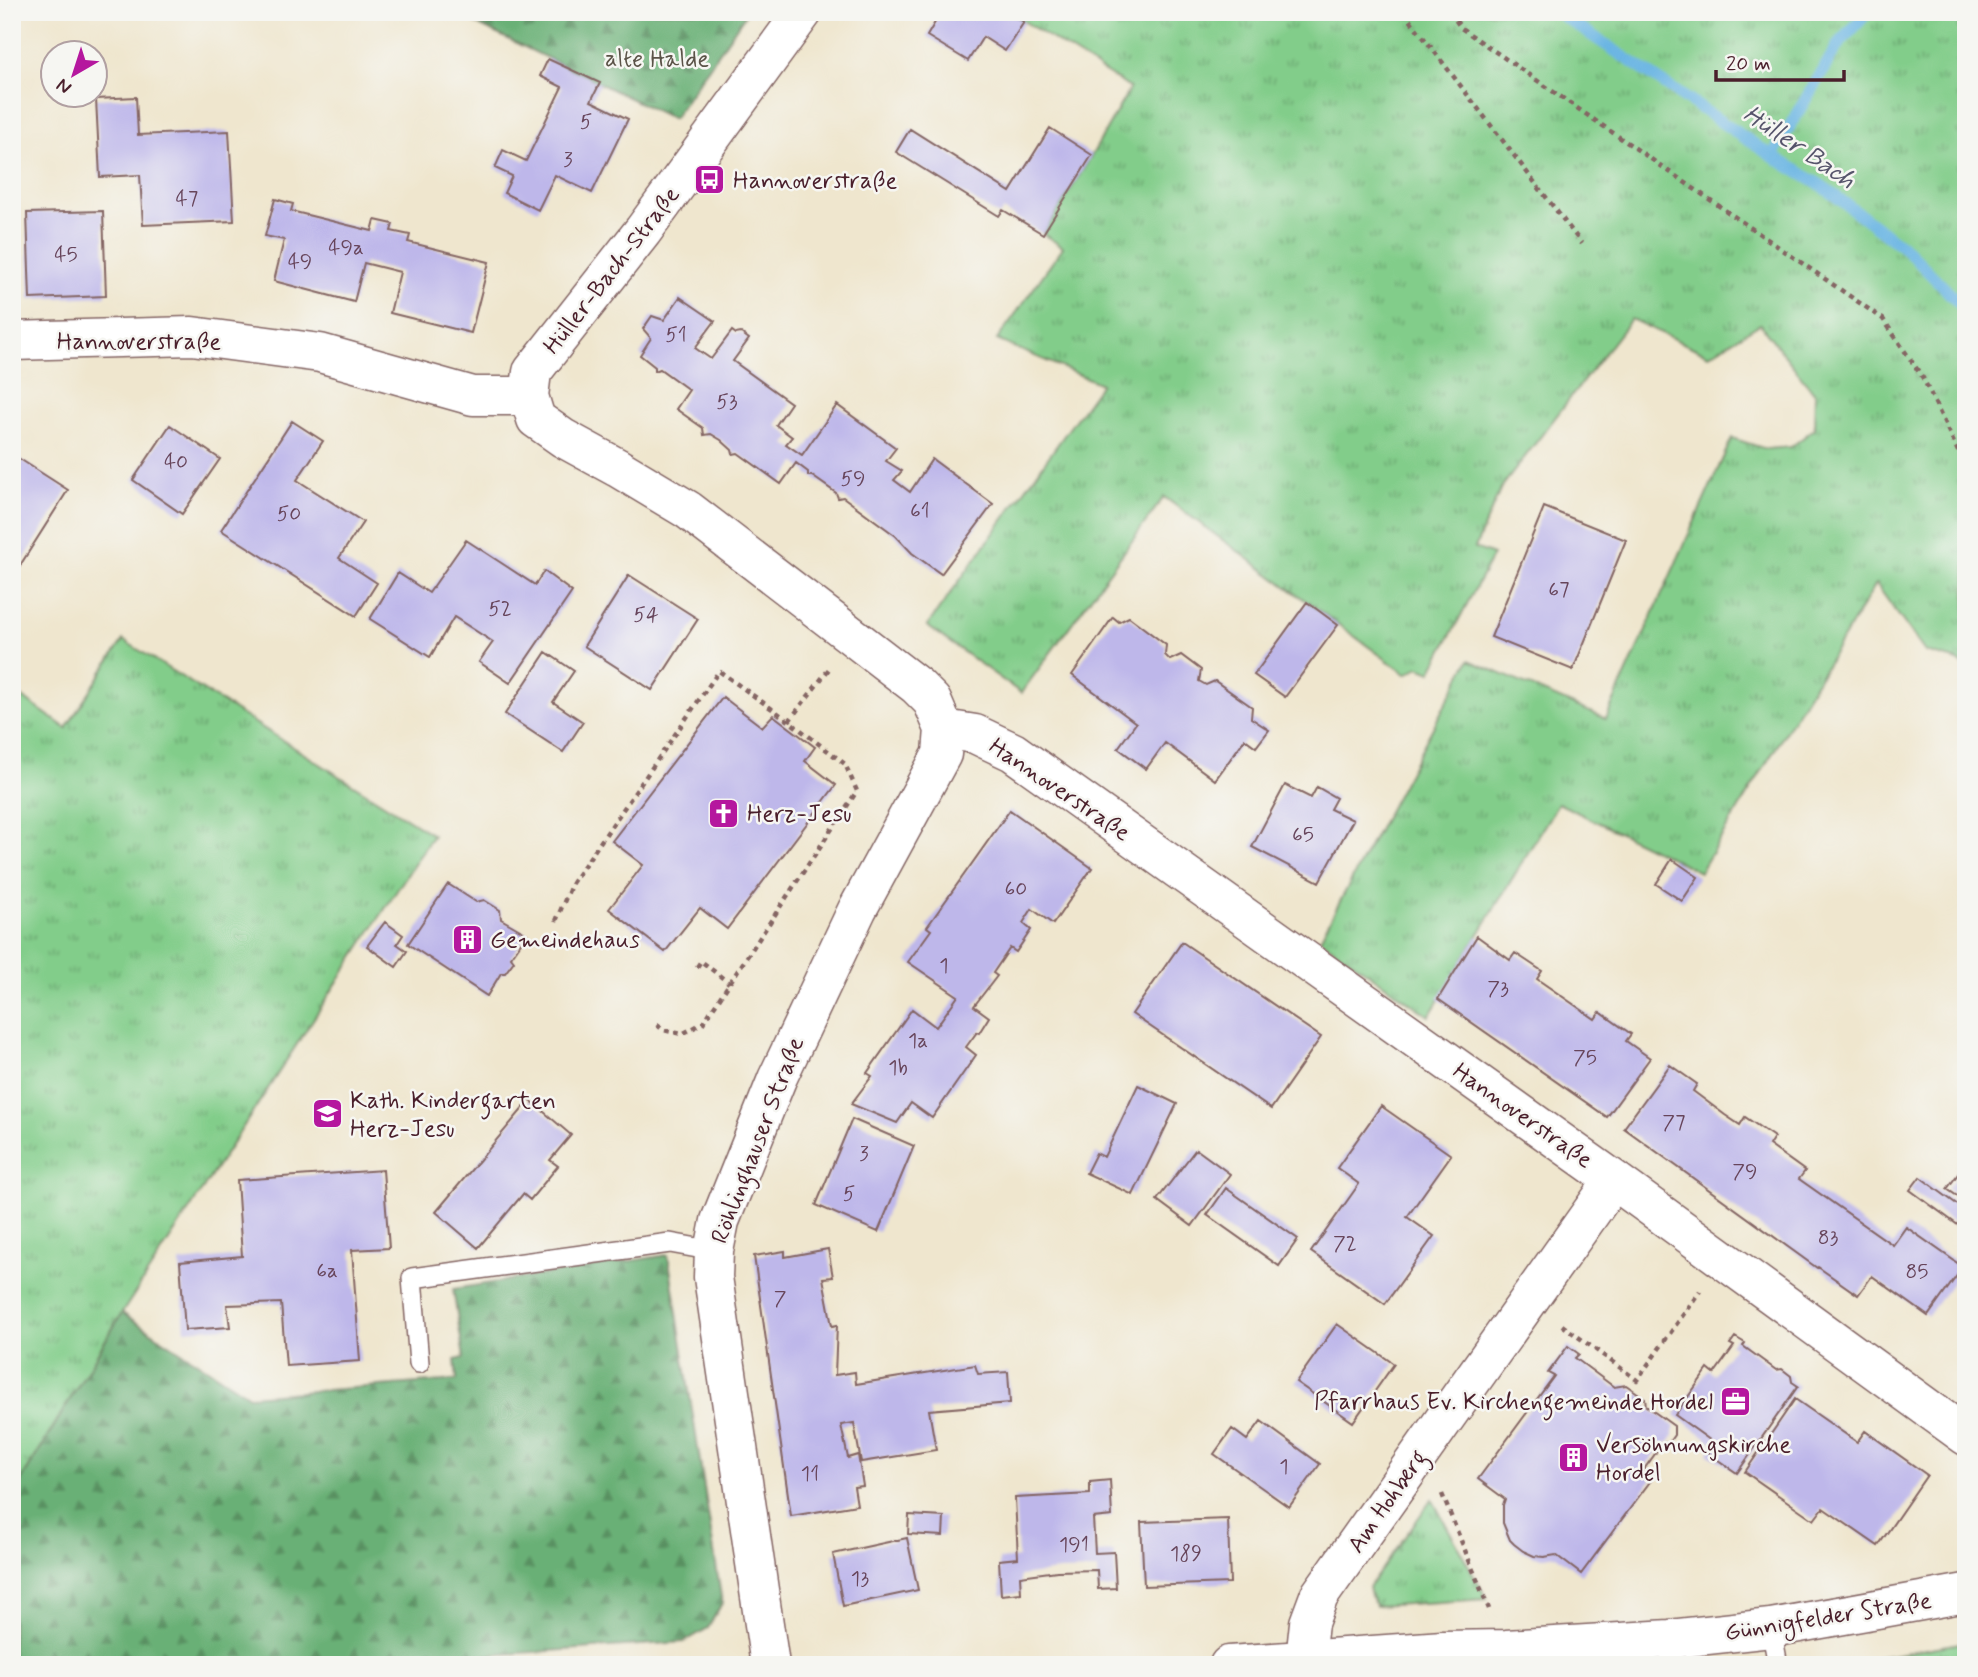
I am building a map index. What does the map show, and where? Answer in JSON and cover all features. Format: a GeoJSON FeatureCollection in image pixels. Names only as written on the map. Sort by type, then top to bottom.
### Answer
{"type":"FeatureCollection","features":[{"type":"Feature","properties":{"kind":"street","name":"Hüller-Bach-Straße"},"geometry":{"type":"LineString","coordinates":[[529,396],[532,372],[643,231],[803,12]]}},
{"type":"Feature","properties":{"kind":"street","name":"Hannoverstraße"},"geometry":{"type":"LineString","coordinates":[[12,341],[192,336],[320,353],[473,396],[529,396]]}},
{"type":"Feature","properties":{"kind":"street"},"geometry":{"type":"LineString","coordinates":[[529,396],[536,419],[563,438],[688,510],[917,686],[932,701],[944,729]]}},
{"type":"Feature","properties":{"kind":"street","name":"Hannoverstraße"},"geometry":{"type":"LineString","coordinates":[[944,729],[975,734],[1013,752],[1614,1180],[1966,1436]]}},
{"type":"Feature","properties":{"kind":"street","name":"Röhlinghauser Straße"},"geometry":{"type":"LineString","coordinates":[[770,1665],[713,1277],[714,1251],[720,1221],[777,1079],[858,910],[942,754],[944,729]]}},
{"type":"Feature","properties":{"kind":"street","name":"Am Hohberg"},"geometry":{"type":"LineString","coordinates":[[1305,1660],[1309,1623],[1319,1596],[1614,1180]]}},
{"type":"Feature","properties":{"kind":"street","name":"Günnigfelder Straße"},"geometry":{"type":"LineString","coordinates":[[1228,1665],[1443,1650],[1671,1639],[1771,1628],[1966,1593]]}},
{"type":"Feature","properties":{"kind":"lane"},"geometry":{"type":"LineString","coordinates":[[419,1363],[412,1278],[670,1243],[714,1251]]}},
{"type":"Feature","properties":{"kind":"lane"},"geometry":{"type":"LineString","coordinates":[[1771,1628],[1778,1665]]}},
{"type":"Feature","properties":{"kind":"path"},"geometry":{"type":"LineString","coordinates":[[1404,12],[1582,244]]}},
{"type":"Feature","properties":{"kind":"path"},"geometry":{"type":"LineString","coordinates":[[1450,12],[1461,28],[1883,319],[1923,378],[1966,468]]}},
{"type":"Feature","properties":{"kind":"path"},"geometry":{"type":"LineString","coordinates":[[789,721],[830,668]]}},
{"type":"Feature","properties":{"kind":"path"},"geometry":{"type":"LineString","coordinates":[[556,921],[572,883],[719,671],[845,764],[857,791],[703,1023],[682,1034],[663,1030],[654,1022]]}},
{"type":"Feature","properties":{"kind":"path"},"geometry":{"type":"LineString","coordinates":[[697,967],[701,961],[729,983]]}},
{"type":"Feature","properties":{"kind":"path"},"geometry":{"type":"LineString","coordinates":[[1528,1300],[1637,1380],[1723,1259]]}},
{"type":"Feature","properties":{"kind":"path"},"geometry":{"type":"LineString","coordinates":[[1423,1449],[1506,1649]]}},
{"type":"Feature","properties":{"kind":"green space","name":"alte Halde"},"geometry":{"type":"Polygon","coordinates":[[[452,12],[747,12],[673,119],[452,12]]]}},
{"type":"Feature","properties":{"kind":"green space"},"geometry":{"type":"Polygon","coordinates":[[[1009,12],[1966,12],[1966,667],[1958,661],[1925,652],[1876,584],[1700,872],[1558,803],[1429,1016],[1320,939],[1469,660],[1606,719],[1732,438],[1766,449],[1791,447],[1814,429],[1815,394],[1760,324],[1709,355],[1631,319],[1501,488],[1475,548],[1493,555],[1431,672],[1419,667],[1406,674],[1164,497],[1021,693],[927,626],[1101,384],[997,340],[1063,247],[1043,234],[1130,88],[1009,12]]]}},
{"type":"Feature","properties":{"kind":"green space"},"geometry":{"type":"Polygon","coordinates":[[[123,640],[433,835],[122,1313],[12,1496],[12,690],[66,728],[123,640]]]}},
{"type":"Feature","properties":{"kind":"green space"},"geometry":{"type":"Polygon","coordinates":[[[668,1255],[722,1603],[708,1628],[684,1642],[338,1665],[12,1665],[12,1496],[122,1313],[249,1396],[457,1380],[455,1360],[464,1358],[453,1289],[668,1255]]]}},
{"type":"Feature","properties":{"kind":"green space"},"geometry":{"type":"Polygon","coordinates":[[[1432,1499],[1487,1599],[1376,1606],[1369,1587],[1432,1499]]]}},
{"type":"Feature","properties":{"kind":"green space"},"geometry":{"type":"Polygon","coordinates":[[[1966,1642],[1966,1665],[1835,1665],[1966,1642]]]}},
{"type":"Feature","properties":{"kind":"building"},"geometry":{"type":"Polygon","coordinates":[[[941,12],[1009,12],[1024,22],[1005,51],[983,37],[968,61],[927,36],[941,12]]]}},
{"type":"Feature","properties":{"kind":"building"},"geometry":{"type":"Polygon","coordinates":[[[548,59],[600,83],[591,101],[628,119],[592,193],[555,175],[538,210],[504,193],[512,176],[495,168],[503,150],[526,161],[562,87],[540,76],[548,59]]]}},
{"type":"Feature","properties":{"kind":"building"},"geometry":{"type":"Polygon","coordinates":[[[136,97],[138,135],[229,131],[234,221],[143,225],[140,175],[100,177],[96,108],[108,108],[108,98],[136,97]]]}},
{"type":"Feature","properties":{"kind":"building"},"geometry":{"type":"Polygon","coordinates":[[[1050,128],[1092,155],[1043,234],[1003,210],[999,216],[896,152],[910,129],[1010,192],[1050,128]]]}},
{"type":"Feature","properties":{"kind":"building"},"geometry":{"type":"Polygon","coordinates":[[[275,199],[293,204],[291,211],[372,231],[375,220],[393,224],[391,231],[410,235],[408,242],[489,262],[471,333],[390,313],[400,272],[364,263],[354,302],[274,281],[284,240],[265,236],[275,199]]]}},
{"type":"Feature","properties":{"kind":"building"},"geometry":{"type":"Polygon","coordinates":[[[103,211],[106,296],[30,299],[27,213],[103,211]]]}},
{"type":"Feature","properties":{"kind":"building"},"geometry":{"type":"Polygon","coordinates":[[[680,297],[715,321],[695,348],[711,359],[732,331],[749,339],[733,361],[791,403],[776,425],[792,437],[786,444],[802,455],[837,405],[896,448],[886,461],[902,471],[894,480],[910,492],[932,459],[993,504],[941,574],[912,553],[896,536],[843,497],[838,498],[836,493],[808,476],[808,472],[796,463],[781,484],[738,453],[733,454],[721,440],[711,434],[704,435],[703,428],[676,409],[689,390],[660,369],[655,371],[655,367],[640,355],[651,338],[643,329],[652,316],[664,320],[680,297]]]}},
{"type":"Feature","properties":{"kind":"building"},"geometry":{"type":"Polygon","coordinates":[[[292,421],[323,441],[297,480],[363,522],[339,558],[377,583],[356,616],[221,530],[292,421]]]}},
{"type":"Feature","properties":{"kind":"building"},"geometry":{"type":"Polygon","coordinates":[[[170,425],[220,459],[182,514],[133,480],[170,425]]]}},
{"type":"Feature","properties":{"kind":"building"},"geometry":{"type":"Polygon","coordinates":[[[12,454],[68,490],[12,578],[12,454]]]}},
{"type":"Feature","properties":{"kind":"building"},"geometry":{"type":"Polygon","coordinates":[[[1544,507],[1626,540],[1573,670],[1491,637],[1544,507]]]}},
{"type":"Feature","properties":{"kind":"building"},"geometry":{"type":"Polygon","coordinates":[[[466,540],[535,585],[544,571],[572,592],[510,683],[479,662],[493,642],[454,617],[430,657],[370,619],[398,573],[429,593],[466,540]]]}},
{"type":"Feature","properties":{"kind":"building"},"geometry":{"type":"Polygon","coordinates":[[[629,575],[698,619],[652,690],[584,646],[629,575]]]}},
{"type":"Feature","properties":{"kind":"building"},"geometry":{"type":"Polygon","coordinates":[[[1307,602],[1338,625],[1285,697],[1254,675],[1307,602]]]}},
{"type":"Feature","properties":{"kind":"building"},"geometry":{"type":"Polygon","coordinates":[[[1113,617],[1119,622],[1129,617],[1166,645],[1165,655],[1170,660],[1181,655],[1201,670],[1199,681],[1206,685],[1215,681],[1252,707],[1251,718],[1269,730],[1256,747],[1245,739],[1215,780],[1165,743],[1146,769],[1118,748],[1136,723],[1072,675],[1113,617]]]}},
{"type":"Feature","properties":{"kind":"building"},"geometry":{"type":"Polygon","coordinates":[[[546,652],[574,671],[553,702],[583,722],[563,752],[505,714],[546,652]]]}},
{"type":"Feature","properties":{"kind":"building","name":"Herz-Jesu"},"geometry":{"type":"Polygon","coordinates":[[[723,697],[762,727],[773,715],[815,747],[805,761],[836,785],[727,929],[700,908],[665,952],[609,909],[643,865],[612,841],[723,697]]]}},
{"type":"Feature","properties":{"kind":"building"},"geometry":{"type":"Polygon","coordinates":[[[1285,785],[1311,798],[1317,787],[1336,798],[1330,809],[1353,820],[1319,882],[1252,847],[1285,785]]]}},
{"type":"Feature","properties":{"kind":"building"},"geometry":{"type":"Polygon","coordinates":[[[1010,810],[1092,868],[1053,924],[1032,909],[1023,923],[1031,930],[1016,952],[1010,948],[993,973],[997,976],[974,1006],[989,1017],[966,1047],[976,1055],[932,1118],[911,1103],[897,1123],[851,1104],[872,1076],[867,1073],[912,1009],[936,1027],[958,996],[908,962],[931,930],[927,927],[1010,810]]]}},
{"type":"Feature","properties":{"kind":"building"},"geometry":{"type":"Polygon","coordinates":[[[1672,859],[1698,877],[1682,901],[1656,884],[1672,859]]]}},
{"type":"Feature","properties":{"kind":"building","name":"Gemeindehaus"},"geometry":{"type":"Polygon","coordinates":[[[448,884],[476,902],[484,900],[500,910],[501,919],[527,934],[511,957],[514,961],[505,973],[501,973],[487,996],[408,944],[448,884]]]}},
{"type":"Feature","properties":{"kind":"building"},"geometry":{"type":"Polygon","coordinates":[[[385,922],[403,935],[397,944],[407,951],[396,967],[367,946],[385,922]]]}},
{"type":"Feature","properties":{"kind":"building"},"geometry":{"type":"Polygon","coordinates":[[[1477,936],[1510,960],[1515,953],[1542,971],[1537,979],[1595,1019],[1600,1012],[1631,1034],[1626,1041],[1650,1058],[1607,1117],[1438,999],[1477,936]]]}},
{"type":"Feature","properties":{"kind":"building"},"geometry":{"type":"Polygon","coordinates":[[[1182,942],[1321,1037],[1271,1109],[1132,1014],[1182,942]]]}},
{"type":"Feature","properties":{"kind":"building"},"geometry":{"type":"Polygon","coordinates":[[[1670,1065],[1697,1084],[1693,1091],[1725,1115],[1740,1125],[1745,1117],[1774,1137],[1769,1145],[1805,1171],[1799,1179],[1893,1245],[1906,1227],[1963,1267],[1928,1316],[1872,1276],[1858,1295],[1624,1128],[1670,1065]]]}},
{"type":"Feature","properties":{"kind":"building"},"geometry":{"type":"Polygon","coordinates":[[[1138,1085],[1177,1104],[1133,1195],[1086,1173],[1096,1153],[1104,1157],[1138,1085]]]}},
{"type":"Feature","properties":{"kind":"building"},"geometry":{"type":"Polygon","coordinates":[[[530,1100],[571,1135],[550,1160],[558,1166],[530,1200],[523,1194],[478,1248],[436,1212],[530,1100]]]}},
{"type":"Feature","properties":{"kind":"building"},"geometry":{"type":"Polygon","coordinates":[[[1381,1106],[1451,1155],[1407,1217],[1434,1236],[1385,1304],[1311,1252],[1359,1184],[1337,1168],[1381,1106]]]}},
{"type":"Feature","properties":{"kind":"building"},"geometry":{"type":"Polygon","coordinates":[[[852,1119],[914,1146],[878,1232],[816,1205],[852,1119]]]}},
{"type":"Feature","properties":{"kind":"building"},"geometry":{"type":"Polygon","coordinates":[[[1196,1149],[1230,1174],[1192,1226],[1157,1200],[1196,1149]]]}},
{"type":"Feature","properties":{"kind":"building"},"geometry":{"type":"Polygon","coordinates":[[[1966,1163],[1966,1202],[1947,1189],[1966,1163]]]}},
{"type":"Feature","properties":{"kind":"building"},"geometry":{"type":"Polygon","coordinates":[[[383,1170],[389,1248],[352,1250],[360,1361],[286,1366],[281,1303],[227,1305],[230,1327],[185,1330],[180,1262],[242,1256],[237,1180],[383,1170]]]}},
{"type":"Feature","properties":{"kind":"building"},"geometry":{"type":"Polygon","coordinates":[[[1920,1177],[1966,1211],[1966,1231],[1910,1190],[1920,1177]]]}},
{"type":"Feature","properties":{"kind":"building"},"geometry":{"type":"Polygon","coordinates":[[[1226,1188],[1298,1239],[1279,1266],[1207,1215],[1226,1188]]]}},
{"type":"Feature","properties":{"kind":"building"},"geometry":{"type":"Polygon","coordinates":[[[828,1249],[833,1277],[823,1278],[832,1326],[837,1325],[835,1375],[855,1372],[856,1384],[975,1365],[978,1374],[1008,1372],[1010,1403],[929,1410],[936,1450],[861,1462],[854,1423],[841,1425],[848,1458],[858,1455],[863,1486],[854,1487],[857,1505],[791,1516],[754,1256],[785,1251],[785,1257],[828,1249]]]}},
{"type":"Feature","properties":{"kind":"building"},"geometry":{"type":"Polygon","coordinates":[[[1337,1324],[1394,1364],[1353,1422],[1296,1382],[1337,1324]]]}},
{"type":"Feature","properties":{"kind":"building","name":"Pfarrhaus Ev. Kirchengemeinde Hordel"},"geometry":{"type":"Polygon","coordinates":[[[1735,1337],[1776,1370],[1782,1369],[1791,1376],[1792,1382],[1798,1386],[1737,1473],[1708,1453],[1714,1443],[1675,1415],[1708,1369],[1714,1374],[1734,1346],[1730,1344],[1735,1337]]]}},
{"type":"Feature","properties":{"kind":"building","name":"Versöhnungskirche Hordel"},"geometry":{"type":"Polygon","coordinates":[[[1568,1346],[1579,1354],[1575,1358],[1614,1387],[1626,1385],[1645,1398],[1646,1406],[1674,1426],[1674,1435],[1669,1442],[1663,1443],[1642,1472],[1652,1479],[1581,1574],[1556,1555],[1534,1556],[1514,1544],[1503,1523],[1505,1499],[1478,1479],[1554,1376],[1548,1373],[1568,1346]]]}},
{"type":"Feature","properties":{"kind":"building"},"geometry":{"type":"Polygon","coordinates":[[[1795,1399],[1857,1442],[1865,1431],[1927,1475],[1878,1546],[1823,1508],[1814,1520],[1745,1472],[1795,1399]]]}},
{"type":"Feature","properties":{"kind":"building"},"geometry":{"type":"Polygon","coordinates":[[[1261,1421],[1320,1464],[1289,1507],[1214,1454],[1232,1429],[1247,1440],[1261,1421]]]}},
{"type":"Feature","properties":{"kind":"building"},"geometry":{"type":"Polygon","coordinates":[[[1110,1480],[1112,1516],[1093,1518],[1095,1553],[1114,1552],[1116,1588],[1098,1589],[1097,1570],[1057,1571],[1020,1576],[1021,1593],[1001,1595],[999,1560],[1018,1558],[1015,1498],[1090,1494],[1090,1482],[1110,1480]]]}},
{"type":"Feature","properties":{"kind":"building"},"geometry":{"type":"Polygon","coordinates":[[[909,1515],[944,1517],[943,1536],[908,1534],[909,1515]]]}},
{"type":"Feature","properties":{"kind":"building"},"geometry":{"type":"Polygon","coordinates":[[[1228,1519],[1230,1583],[1144,1586],[1141,1522],[1228,1519]]]}},
{"type":"Feature","properties":{"kind":"building"},"geometry":{"type":"Polygon","coordinates":[[[907,1538],[918,1590],[843,1606],[833,1554],[907,1538]]]}},
{"type":"Feature","properties":{"kind":"waterway","name":"Hüller Bach"},"geometry":{"type":"LineString","coordinates":[[1557,12],[1772,156],[1822,186],[1907,250],[1962,306],[1966,314]]}},
{"type":"Feature","properties":{"kind":"waterway"},"geometry":{"type":"LineString","coordinates":[[1772,156],[1838,45],[1868,12]]}},
{"type":"Feature","properties":{"kind":"place","name":"Hannoverstraße"},"geometry":{"type":"Point","coordinates":[710,180]}},
{"type":"Feature","properties":{"kind":"place","name":"Herz-Jesu"},"geometry":{"type":"Point","coordinates":[724,813]}},
{"type":"Feature","properties":{"kind":"place","name":"Gemeindehaus"},"geometry":{"type":"Point","coordinates":[467,939]}},
{"type":"Feature","properties":{"kind":"place","name":"Kath. Kindergarten Herz-Jesu"},"geometry":{"type":"Point","coordinates":[327,1114]}},
{"type":"Feature","properties":{"kind":"place","name":"Pfarrhaus Ev. Kirchengemeinde Hordel"},"geometry":{"type":"Point","coordinates":[1736,1401]}},
{"type":"Feature","properties":{"kind":"place","name":"Versöhnungskirche Hordel"},"geometry":{"type":"Point","coordinates":[1573,1458]}}]}
